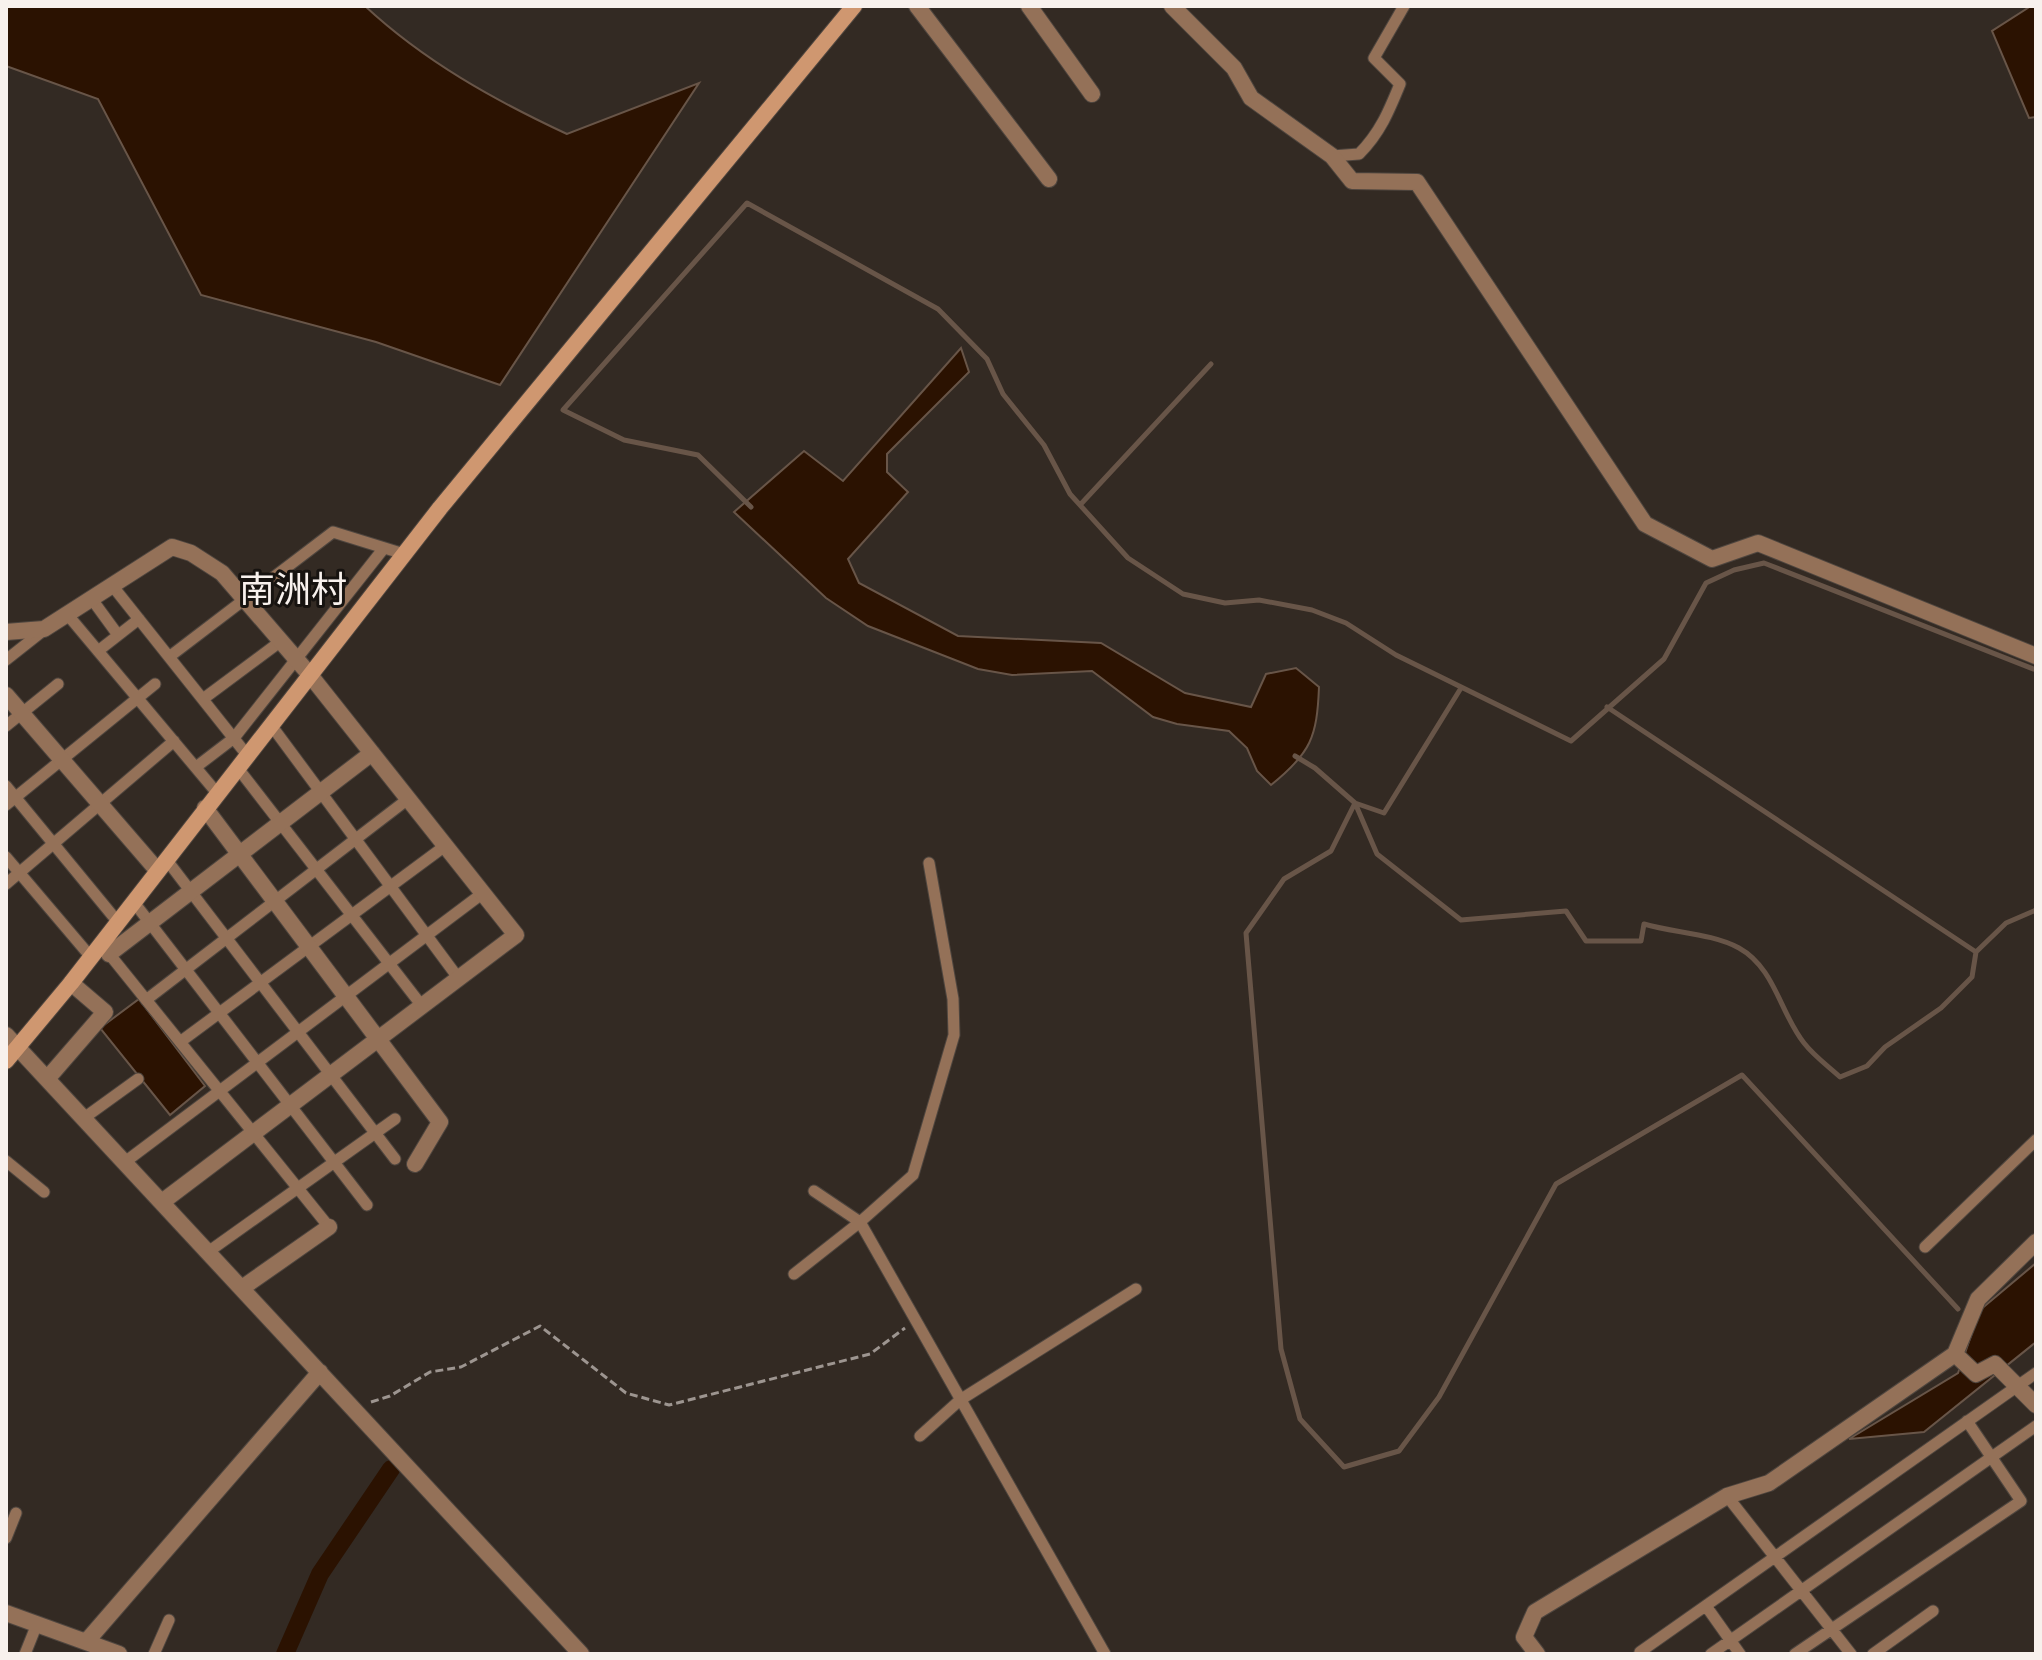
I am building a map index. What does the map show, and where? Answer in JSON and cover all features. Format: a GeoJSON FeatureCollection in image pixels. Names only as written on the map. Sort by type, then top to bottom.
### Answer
{"type":"FeatureCollection","features":[{"type":"Feature","properties":{"kind":"street"},"geometry":{"type":"LineString","coordinates":[[6,1061],[99,951],[117,921],[404,554],[854,6]]}},
{"type":"Feature","properties":{"kind":"street"},"geometry":{"type":"LineString","coordinates":[[917,6],[1049,179]]}},
{"type":"Feature","properties":{"kind":"street"},"geometry":{"type":"LineString","coordinates":[[1029,6],[1092,94]]}},
{"type":"Feature","properties":{"kind":"street"},"geometry":{"type":"LineString","coordinates":[[1172,6],[1234,68],[1251,98],[1332,156],[1352,181],[1417,182],[1645,524],[1712,559],[1758,543],[2036,656]]}},
{"type":"Feature","properties":{"kind":"street"},"geometry":{"type":"LineString","coordinates":[[6,632],[44,629],[172,547],[191,553],[222,573],[310,675],[516,935],[162,1202]]}},
{"type":"Feature","properties":{"kind":"street"},"geometry":{"type":"LineString","coordinates":[[6,695],[100,804],[162,864]]}},
{"type":"Feature","properties":{"kind":"street"},"geometry":{"type":"LineString","coordinates":[[99,951],[150,922],[372,753]]}},
{"type":"Feature","properties":{"kind":"street"},"geometry":{"type":"LineString","coordinates":[[205,808],[440,1122],[415,1164]]}},
{"type":"Feature","properties":{"kind":"street"},"geometry":{"type":"LineString","coordinates":[[47,1079],[105,1012],[71,983]]}},
{"type":"Feature","properties":{"kind":"street"},"geometry":{"type":"LineString","coordinates":[[6,1035],[581,1654]]}},
{"type":"Feature","properties":{"kind":"street"},"geometry":{"type":"LineString","coordinates":[[242,1288],[329,1227]]}},
{"type":"Feature","properties":{"kind":"street"},"geometry":{"type":"LineString","coordinates":[[1537,1654],[1524,1637],[1535,1612],[1727,1496],[1769,1483],[1955,1354],[1978,1299],[2036,1242]]}},
{"type":"Feature","properties":{"kind":"street"},"geometry":{"type":"LineString","coordinates":[[1955,1354],[1976,1374],[1995,1364],[2036,1405]]}},
{"type":"Feature","properties":{"kind":"street"},"geometry":{"type":"LineString","coordinates":[[84,1648],[320,1372]]}},
{"type":"Feature","properties":{"kind":"street"},"geometry":{"type":"LineString","coordinates":[[6,1613],[37,1624],[84,1648],[119,1654]]}},
{"type":"Feature","properties":{"kind":"lane"},"geometry":{"type":"LineString","coordinates":[[1332,156],[1359,154],[1382,125],[1400,84],[1374,58],[1404,6]]}},
{"type":"Feature","properties":{"kind":"lane"},"geometry":{"type":"LineString","coordinates":[[169,657],[333,532],[404,554]]}},
{"type":"Feature","properties":{"kind":"lane"},"geometry":{"type":"LineString","coordinates":[[196,767],[234,738],[384,548]]}},
{"type":"Feature","properties":{"kind":"lane"},"geometry":{"type":"LineString","coordinates":[[111,584],[234,738],[242,761],[280,823],[422,1006]]}},
{"type":"Feature","properties":{"kind":"lane"},"geometry":{"type":"LineString","coordinates":[[91,598],[118,635]]}},
{"type":"Feature","properties":{"kind":"lane"},"geometry":{"type":"LineString","coordinates":[[67,614],[217,793]]}},
{"type":"Feature","properties":{"kind":"lane"},"geometry":{"type":"LineString","coordinates":[[98,651],[139,619]]}},
{"type":"Feature","properties":{"kind":"lane"},"geometry":{"type":"LineString","coordinates":[[6,660],[44,629]]}},
{"type":"Feature","properties":{"kind":"lane"},"geometry":{"type":"LineString","coordinates":[[203,699],[281,641]]}},
{"type":"Feature","properties":{"kind":"lane"},"geometry":{"type":"LineString","coordinates":[[6,726],[58,684]]}},
{"type":"Feature","properties":{"kind":"lane"},"geometry":{"type":"LineString","coordinates":[[11,801],[155,684]]}},
{"type":"Feature","properties":{"kind":"lane"},"geometry":{"type":"LineString","coordinates":[[271,725],[459,979]]}},
{"type":"Feature","properties":{"kind":"lane"},"geometry":{"type":"LineString","coordinates":[[6,884],[174,741]]}},
{"type":"Feature","properties":{"kind":"lane"},"geometry":{"type":"LineString","coordinates":[[6,786],[11,801],[53,844],[117,921]]}},
{"type":"Feature","properties":{"kind":"lane"},"geometry":{"type":"LineString","coordinates":[[146,1000],[408,799]]}},
{"type":"Feature","properties":{"kind":"lane"},"geometry":{"type":"LineString","coordinates":[[180,1042],[445,846]]}},
{"type":"Feature","properties":{"kind":"lane"},"geometry":{"type":"LineString","coordinates":[[6,857],[146,1000],[329,1227]]}},
{"type":"Feature","properties":{"kind":"lane"},"geometry":{"type":"LineString","coordinates":[[794,1274],[913,1175],[954,1035],[953,999],[929,863]]}},
{"type":"Feature","properties":{"kind":"lane"},"geometry":{"type":"LineString","coordinates":[[162,864],[190,891],[395,1159]]}},
{"type":"Feature","properties":{"kind":"lane"},"geometry":{"type":"LineString","coordinates":[[125,1162],[483,893]]}},
{"type":"Feature","properties":{"kind":"lane"},"geometry":{"type":"LineString","coordinates":[[133,901],[367,1205]]}},
{"type":"Feature","properties":{"kind":"lane"},"geometry":{"type":"LineString","coordinates":[[84,1118],[138,1079]]}},
{"type":"Feature","properties":{"kind":"lane"},"geometry":{"type":"LineString","coordinates":[[208,1252],[395,1119]]}},
{"type":"Feature","properties":{"kind":"lane"},"geometry":{"type":"LineString","coordinates":[[1925,1247],[2036,1140]]}},
{"type":"Feature","properties":{"kind":"lane"},"geometry":{"type":"LineString","coordinates":[[6,1161],[44,1192]]}},
{"type":"Feature","properties":{"kind":"lane"},"geometry":{"type":"LineString","coordinates":[[814,1191],[860,1222],[1105,1654]]}},
{"type":"Feature","properties":{"kind":"lane"},"geometry":{"type":"LineString","coordinates":[[920,1436],[960,1400],[1136,1289]]}},
{"type":"Feature","properties":{"kind":"lane"},"geometry":{"type":"LineString","coordinates":[[1640,1652],[2036,1373]]}},
{"type":"Feature","properties":{"kind":"lane"},"geometry":{"type":"LineString","coordinates":[[1795,1654],[2021,1501],[1967,1421]]}},
{"type":"Feature","properties":{"kind":"lane"},"geometry":{"type":"LineString","coordinates":[[1711,1654],[2036,1426]]}},
{"type":"Feature","properties":{"kind":"lane"},"geometry":{"type":"LineString","coordinates":[[1727,1496],[1851,1654]]}},
{"type":"Feature","properties":{"kind":"lane"},"geometry":{"type":"LineString","coordinates":[[6,1538],[16,1513]]}},
{"type":"Feature","properties":{"kind":"lane"},"geometry":{"type":"LineString","coordinates":[[1706,1606],[1740,1654]]}},
{"type":"Feature","properties":{"kind":"lane"},"geometry":{"type":"LineString","coordinates":[[1873,1654],[1933,1611]]}},
{"type":"Feature","properties":{"kind":"lane"},"geometry":{"type":"LineString","coordinates":[[154,1654],[169,1620]]}},
{"type":"Feature","properties":{"kind":"lane"},"geometry":{"type":"LineString","coordinates":[[25,1654],[37,1624]]}},
{"type":"Feature","properties":{"kind":"path"},"geometry":{"type":"LineString","coordinates":[[352,1407],[390,1396],[430,1372],[461,1367],[540,1326],[626,1393],[669,1405],[870,1354],[915,1320]]}},
{"type":"Feature","properties":{"kind":"shaded area"},"geometry":{"type":"Polygon","coordinates":[[[6,6],[365,6],[411,44],[461,78],[567,134],[699,83],[500,385],[376,342],[201,295],[98,99],[6,66],[6,6]]]}},
{"type":"Feature","properties":{"kind":"shaded area"},"geometry":{"type":"Polygon","coordinates":[[[2031,6],[2036,6],[2036,117],[2029,118],[1992,31],[2031,6]]]}},
{"type":"Feature","properties":{"kind":"shaded area"},"geometry":{"type":"Polygon","coordinates":[[[961,348],[969,372],[887,454],[887,472],[908,492],[848,559],[859,583],[958,636],[1101,643],[1185,693],[1251,707],[1266,674],[1296,668],[1319,687],[1316,719],[1303,753],[1271,785],[1257,771],[1247,748],[1229,731],[1177,724],[1153,717],[1092,671],[1012,675],[978,669],[868,626],[826,598],[734,512],[804,451],[843,481],[961,348]]]}},
{"type":"Feature","properties":{"kind":"shaded area"},"geometry":{"type":"Polygon","coordinates":[[[139,999],[205,1086],[170,1115],[100,1028],[139,999]]]}},
{"type":"Feature","properties":{"kind":"shaded area"},"geometry":{"type":"Polygon","coordinates":[[[2036,1263],[2036,1342],[1924,1432],[1849,1439],[1958,1373],[1980,1310],[2036,1263]]]}},
{"type":"Feature","properties":{"kind":"waterway"},"geometry":{"type":"LineString","coordinates":[[751,507],[698,455],[624,440],[563,410],[747,203],[938,309],[987,359],[1003,394],[1044,445],[1070,494],[1128,558],[1183,594],[1225,603],[1259,600],[1312,610],[1346,623],[1396,655],[1571,741],[1664,659],[1706,583],[1734,570],[1764,563],[2036,670]]}},
{"type":"Feature","properties":{"kind":"waterway"},"geometry":{"type":"LineString","coordinates":[[1080,505],[1211,364]]}},
{"type":"Feature","properties":{"kind":"waterway"},"geometry":{"type":"LineString","coordinates":[[1461,688],[1384,813],[1355,803],[1377,854],[1461,920],[1566,911],[1586,941],[1641,941],[1644,924],[1717,939],[1739,948],[1761,967],[1804,1043],[1840,1077],[1867,1066],[1885,1047],[1941,1008],[1972,977],[1976,952],[2006,923],[2036,910]]}},
{"type":"Feature","properties":{"kind":"waterway"},"geometry":{"type":"LineString","coordinates":[[1607,707],[1976,952]]}},
{"type":"Feature","properties":{"kind":"waterway"},"geometry":{"type":"LineString","coordinates":[[1295,756],[1315,768],[1355,803],[1331,851],[1284,879],[1246,933],[1281,1349],[1300,1419],[1344,1467],[1399,1451],[1439,1397],[1556,1184],[1742,1075],[1958,1309]]}},
{"type":"Feature","properties":{"kind":"waterway"},"geometry":{"type":"LineString","coordinates":[[285,1654],[320,1574],[391,1469]]}},
{"type":"Feature","properties":{"kind":"district","name":"南洲村"},"geometry":{"type":"Point","coordinates":[293,589]}}]}
